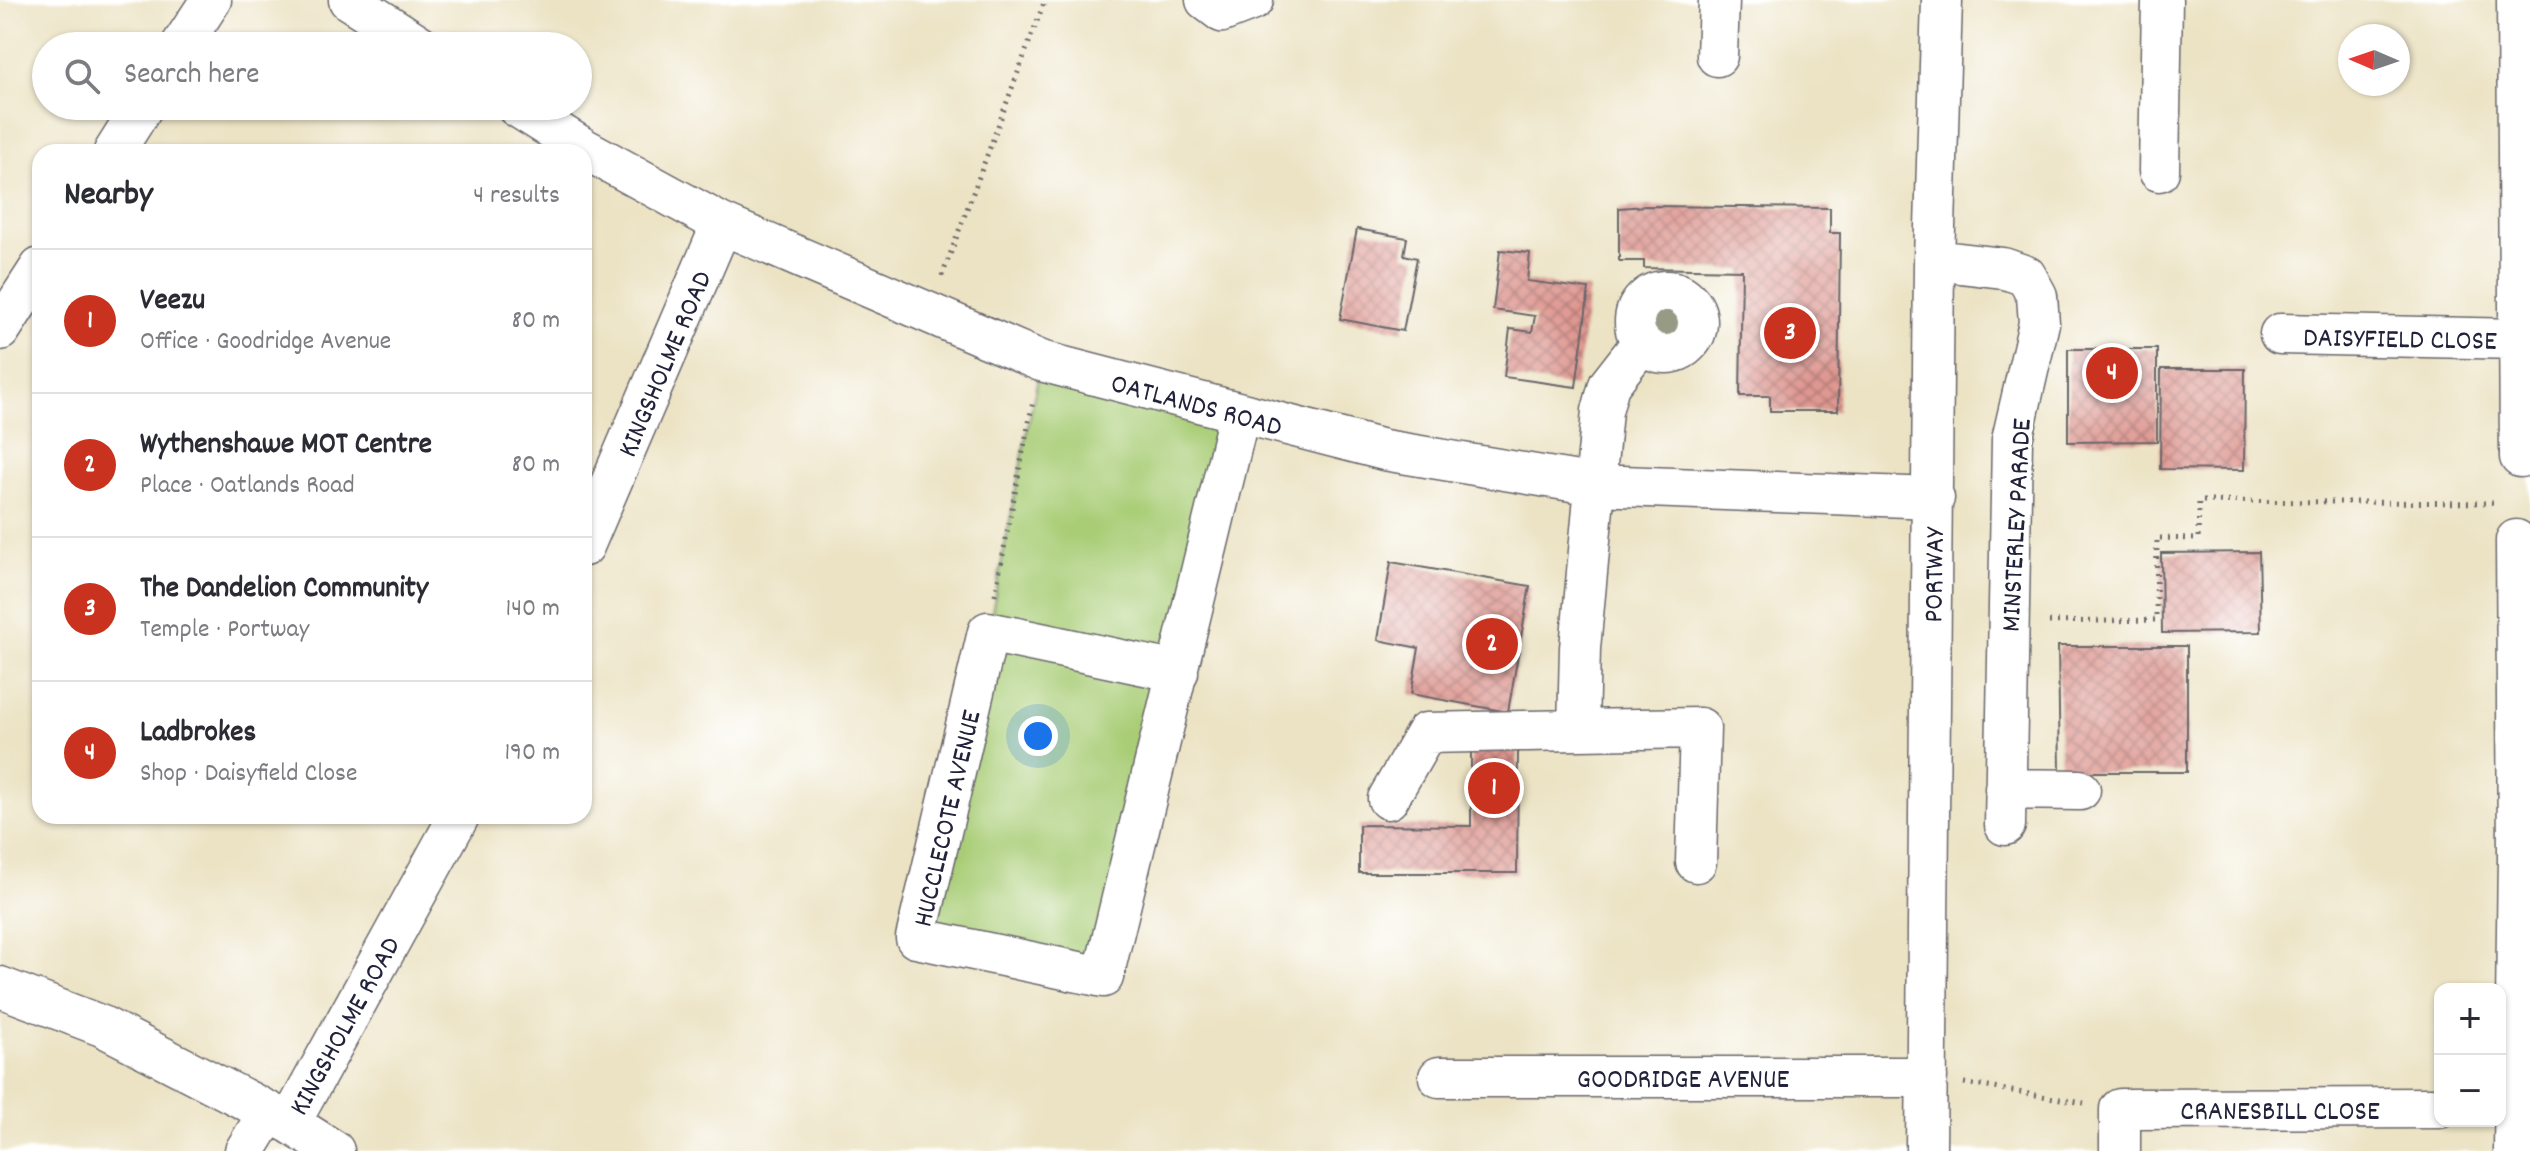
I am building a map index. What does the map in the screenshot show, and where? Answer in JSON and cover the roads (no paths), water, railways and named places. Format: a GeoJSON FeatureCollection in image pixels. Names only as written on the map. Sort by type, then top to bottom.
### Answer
{"type":"FeatureCollection","features":[{"type":"Feature","properties":{"kind":"street"},"geometry":{"type":"LineString","coordinates":[[190,32],[211,0]]}},
{"type":"Feature","properties":{"kind":"street"},"geometry":{"type":"LineString","coordinates":[[349,0],[399,32]]}},
{"type":"Feature","properties":{"kind":"street"},"geometry":{"type":"LineString","coordinates":[[1206,0],[1222,12],[1253,0]]}},
{"type":"Feature","properties":{"kind":"street"},"geometry":{"type":"LineString","coordinates":[[1717,56],[1719,0]]}},
{"type":"Feature","properties":{"kind":"street","name":"PORTWAY"},"geometry":{"type":"LineString","coordinates":[[1926,1151],[1934,260],[1942,0]]}},
{"type":"Feature","properties":{"kind":"street"},"geometry":{"type":"LineString","coordinates":[[2159,171],[2162,0]]}},
{"type":"Feature","properties":{"kind":"street"},"geometry":{"type":"LineString","coordinates":[[2517,0],[2524,188],[2520,457]]}},
{"type":"Feature","properties":{"kind":"street"},"geometry":{"type":"LineString","coordinates":[[119,144],[134,120]]}},
{"type":"Feature","properties":{"kind":"street","name":"OATLANDS ROAD"},"geometry":{"type":"LineString","coordinates":[[538,120],[577,144]]}},
{"type":"Feature","properties":{"kind":"street","name":"OATLANDS ROAD"},"geometry":{"type":"LineString","coordinates":[[592,153],[722,224],[927,315],[1041,361],[1239,415],[1384,450],[1596,485],[1934,498]]}},
{"type":"Feature","properties":{"kind":"street","name":"KINGSHOLME ROAD"},"geometry":{"type":"LineString","coordinates":[[592,527],[722,224]]}},
{"type":"Feature","properties":{"kind":"street","name":"MINSTERLEY PARADE"},"geometry":{"type":"LineString","coordinates":[[1934,260],[2003,268],[2026,276],[2037,296],[2039,323],[2012,440],[2005,807],[2080,790]]}},
{"type":"Feature","properties":{"kind":"street"},"geometry":{"type":"LineString","coordinates":[[0,330],[32,280]]}},
{"type":"Feature","properties":{"kind":"street","name":"DAISYFIELD CLOSE"},"geometry":{"type":"LineString","coordinates":[[2280,334],[2520,339]]}},
{"type":"Feature","properties":{"kind":"street"},"geometry":{"type":"LineString","coordinates":[[1578,730],[1580,648],[1602,411],[1609,385],[1641,344]]}},
{"type":"Feature","properties":{"kind":"street","name":"HUCCLECOTE AVENUE"},"geometry":{"type":"LineString","coordinates":[[1178,672],[988,632],[916,938],[1103,977],[1178,672],[1239,415]]}},
{"type":"Feature","properties":{"kind":"street"},"geometry":{"type":"LineString","coordinates":[[2514,522],[2524,856],[2507,1108],[2514,1151]]}},
{"type":"Feature","properties":{"kind":"street"},"geometry":{"type":"LineString","coordinates":[[1388,799],[1426,733],[1700,728],[1696,862]]}},
{"type":"Feature","properties":{"kind":"street","name":"KINGSHOLME ROAD"},"geometry":{"type":"LineString","coordinates":[[0,987],[102,1026],[280,1118],[454,824]]}},
{"type":"Feature","properties":{"kind":"street","name":"GOODRIDGE AVENUE"},"geometry":{"type":"LineString","coordinates":[[1439,1077],[1927,1077]]}},
{"type":"Feature","properties":{"kind":"street","name":"CRANESBILL CLOSE"},"geometry":{"type":"LineString","coordinates":[[2120,1151],[2120,1109],[2434,1108]]}},
{"type":"Feature","properties":{"kind":"street"},"geometry":{"type":"LineString","coordinates":[[245,1151],[280,1118],[334,1151]]}},
{"type":"Feature","properties":{"kind":"place","name":"The Dandelion Community"},"geometry":{"type":"Point","coordinates":[1790,333]}},
{"type":"Feature","properties":{"kind":"place","name":"Ladbrokes"},"geometry":{"type":"Point","coordinates":[2112,373]}},
{"type":"Feature","properties":{"kind":"place","name":"Wythenshawe MOT Centre"},"geometry":{"type":"Point","coordinates":[1492,644]}},
{"type":"Feature","properties":{"kind":"place","name":"Veezu"},"geometry":{"type":"Point","coordinates":[1494,788]}}]}
